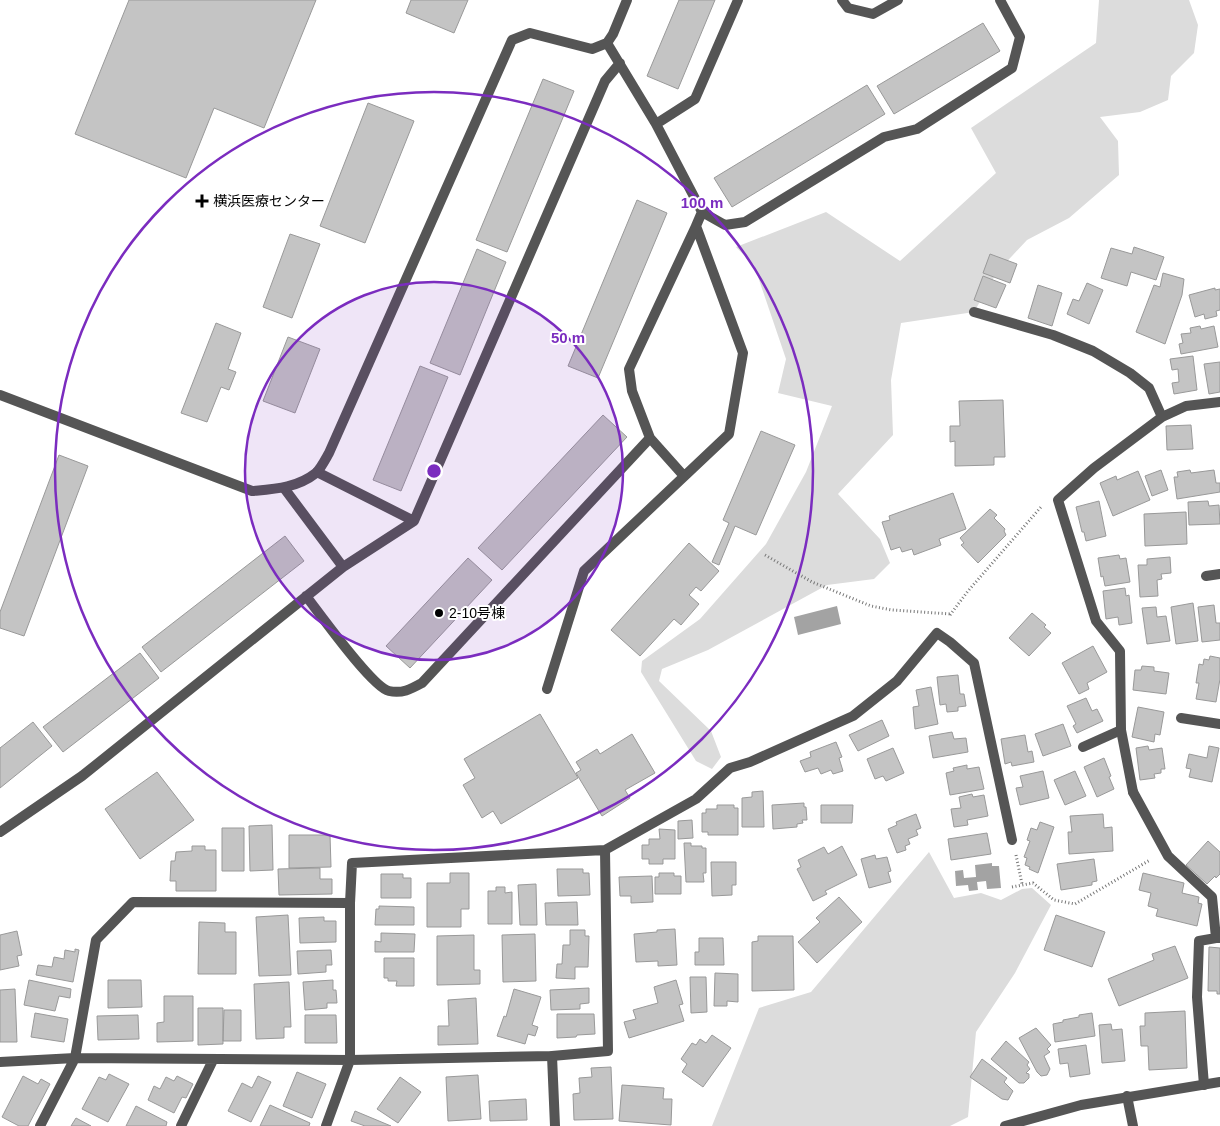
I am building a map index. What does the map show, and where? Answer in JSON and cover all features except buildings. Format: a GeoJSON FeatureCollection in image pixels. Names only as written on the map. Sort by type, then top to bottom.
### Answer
{"type":"FeatureCollection","features":[{"type":"Feature","properties":{"kind":"street"},"geometry":{"type":"LineString","coordinates":[[0,395],[252,491],[284,488],[304,480],[317,472],[329,454],[512,40],[530,33],[592,49],[608,43],[627,0]]}},
{"type":"Feature","properties":{"kind":"street"},"geometry":{"type":"LineString","coordinates":[[656,124],[695,99],[738,0]]}},
{"type":"Feature","properties":{"kind":"street"},"geometry":{"type":"LineString","coordinates":[[842,0],[848,8],[873,14],[898,0]]}},
{"type":"Feature","properties":{"kind":"street"},"geometry":{"type":"LineString","coordinates":[[608,43],[656,124],[702,212],[725,225],[745,222],[884,137],[917,129],[1012,68],[1020,36],[1000,0]]}},
{"type":"Feature","properties":{"kind":"street"},"geometry":{"type":"LineString","coordinates":[[0,832],[82,776],[343,567],[414,521],[605,81],[620,63]]}},
{"type":"Feature","properties":{"kind":"street"},"geometry":{"type":"LineString","coordinates":[[683,475],[650,438],[632,391],[629,369],[702,212]]}},
{"type":"Feature","properties":{"kind":"street"},"geometry":{"type":"LineString","coordinates":[[547,689],[584,571],[683,475],[729,434],[743,353],[696,226]]}},
{"type":"Feature","properties":{"kind":"street"},"geometry":{"type":"LineString","coordinates":[[974,312],[1053,335],[1093,351],[1130,373],[1149,388],[1162,417]]}},
{"type":"Feature","properties":{"kind":"street"},"geometry":{"type":"LineString","coordinates":[[1204,1085],[1197,997],[1199,941],[1218,938],[1212,897],[1168,856],[1133,792],[1121,730],[1120,650],[1096,621],[1058,500],[1094,468],[1162,417],[1186,406],[1220,402]]}},
{"type":"Feature","properties":{"kind":"street"},"geometry":{"type":"LineString","coordinates":[[306,596],[372,680],[389,691],[407,692],[422,683],[650,438]]}},
{"type":"Feature","properties":{"kind":"street"},"geometry":{"type":"LineString","coordinates":[[317,472],[414,521]]}},
{"type":"Feature","properties":{"kind":"street"},"geometry":{"type":"LineString","coordinates":[[284,488],[343,567]]}},
{"type":"Feature","properties":{"kind":"street"},"geometry":{"type":"LineString","coordinates":[[1206,576],[1220,574]]}},
{"type":"Feature","properties":{"kind":"street"},"geometry":{"type":"LineString","coordinates":[[326,1126],[350,1060],[350,903],[352,863],[605,850],[696,799],[730,768],[750,762],[853,716],[897,681],[937,633],[974,663],[1012,840]]}},
{"type":"Feature","properties":{"kind":"street"},"geometry":{"type":"LineString","coordinates":[[1181,718],[1220,724]]}},
{"type":"Feature","properties":{"kind":"street"},"geometry":{"type":"LineString","coordinates":[[1083,747],[1121,730]]}},
{"type":"Feature","properties":{"kind":"street"},"geometry":{"type":"LineString","coordinates":[[0,1062],[75,1058],[350,1060],[552,1056],[608,1052],[605,850]]}},
{"type":"Feature","properties":{"kind":"street"},"geometry":{"type":"LineString","coordinates":[[40,1126],[75,1058],[96,940],[133,902],[350,903]]}},
{"type":"Feature","properties":{"kind":"street"},"geometry":{"type":"LineString","coordinates":[[552,1056],[555,1126]]}},
{"type":"Feature","properties":{"kind":"street"},"geometry":{"type":"LineString","coordinates":[[181,1126],[213,1060]]}},
{"type":"Feature","properties":{"kind":"street"},"geometry":{"type":"LineString","coordinates":[[1006,1126],[1035,1121],[1081,1105],[1220,1082]]}},
{"type":"Feature","properties":{"kind":"street"},"geometry":{"type":"LineString","coordinates":[[1127,1096],[1133,1126]]}},
{"type":"Feature","properties":{"kind":"path"},"geometry":{"type":"LineString","coordinates":[[937,633],[968,591],[1042,506],[1058,500]]}},
{"type":"Feature","properties":{"kind":"path"},"geometry":{"type":"LineString","coordinates":[[765,556],[812,582],[871,606],[892,610],[951,614]]}},
{"type":"Feature","properties":{"kind":"path"},"geometry":{"type":"LineString","coordinates":[[1012,840],[1022,884]]}},
{"type":"Feature","properties":{"kind":"path"},"geometry":{"type":"LineString","coordinates":[[1012,887],[1033,883],[1054,900],[1075,904],[1149,860],[1168,856]]}},
{"type":"Feature","properties":{"kind":"shaded area"},"geometry":{"type":"Polygon","coordinates":[[[1099,0],[1189,0],[1198,25],[1194,53],[1171,76],[1168,100],[1140,112],[1100,117],[1118,141],[1119,175],[1069,218],[1027,240],[997,272],[974,312],[901,323],[891,380],[893,435],[838,494],[880,539],[890,563],[874,579],[827,585],[708,650],[662,669],[659,681],[711,731],[721,757],[712,769],[696,761],[641,672],[642,661],[700,619],[766,544],[806,472],[832,406],[778,393],[786,359],[754,265],[736,247],[826,212],[900,261],[996,173],[971,128],[1096,43],[1099,0]]]}},
{"type":"Feature","properties":{"kind":"shaded area"},"geometry":{"type":"Polygon","coordinates":[[[837,606],[841,624],[798,635],[794,617],[837,606]]]}},
{"type":"Feature","properties":{"kind":"shaded area"},"geometry":{"type":"Polygon","coordinates":[[[929,852],[954,898],[981,893],[1001,900],[1022,889],[1032,888],[1051,905],[1015,973],[976,1032],[968,1117],[950,1126],[712,1126],[759,1008],[811,992],[929,852]]]}},
{"type":"Feature","properties":{"kind":"shaded area"},"geometry":{"type":"Polygon","coordinates":[[[992,863],[992,866],[999,866],[1001,888],[987,889],[986,881],[977,882],[978,890],[969,891],[968,885],[956,886],[955,871],[963,870],[964,878],[976,877],[975,865],[992,863]]]}},
{"type":"Feature","properties":{"kind":"place","name":"横浜医療センター"},"geometry":{"type":"Point","coordinates":[202,201]}},
{"type":"Feature","properties":{"kind":"place","name":"2-10号棟"},"geometry":{"type":"Point","coordinates":[439,613]}}]}
